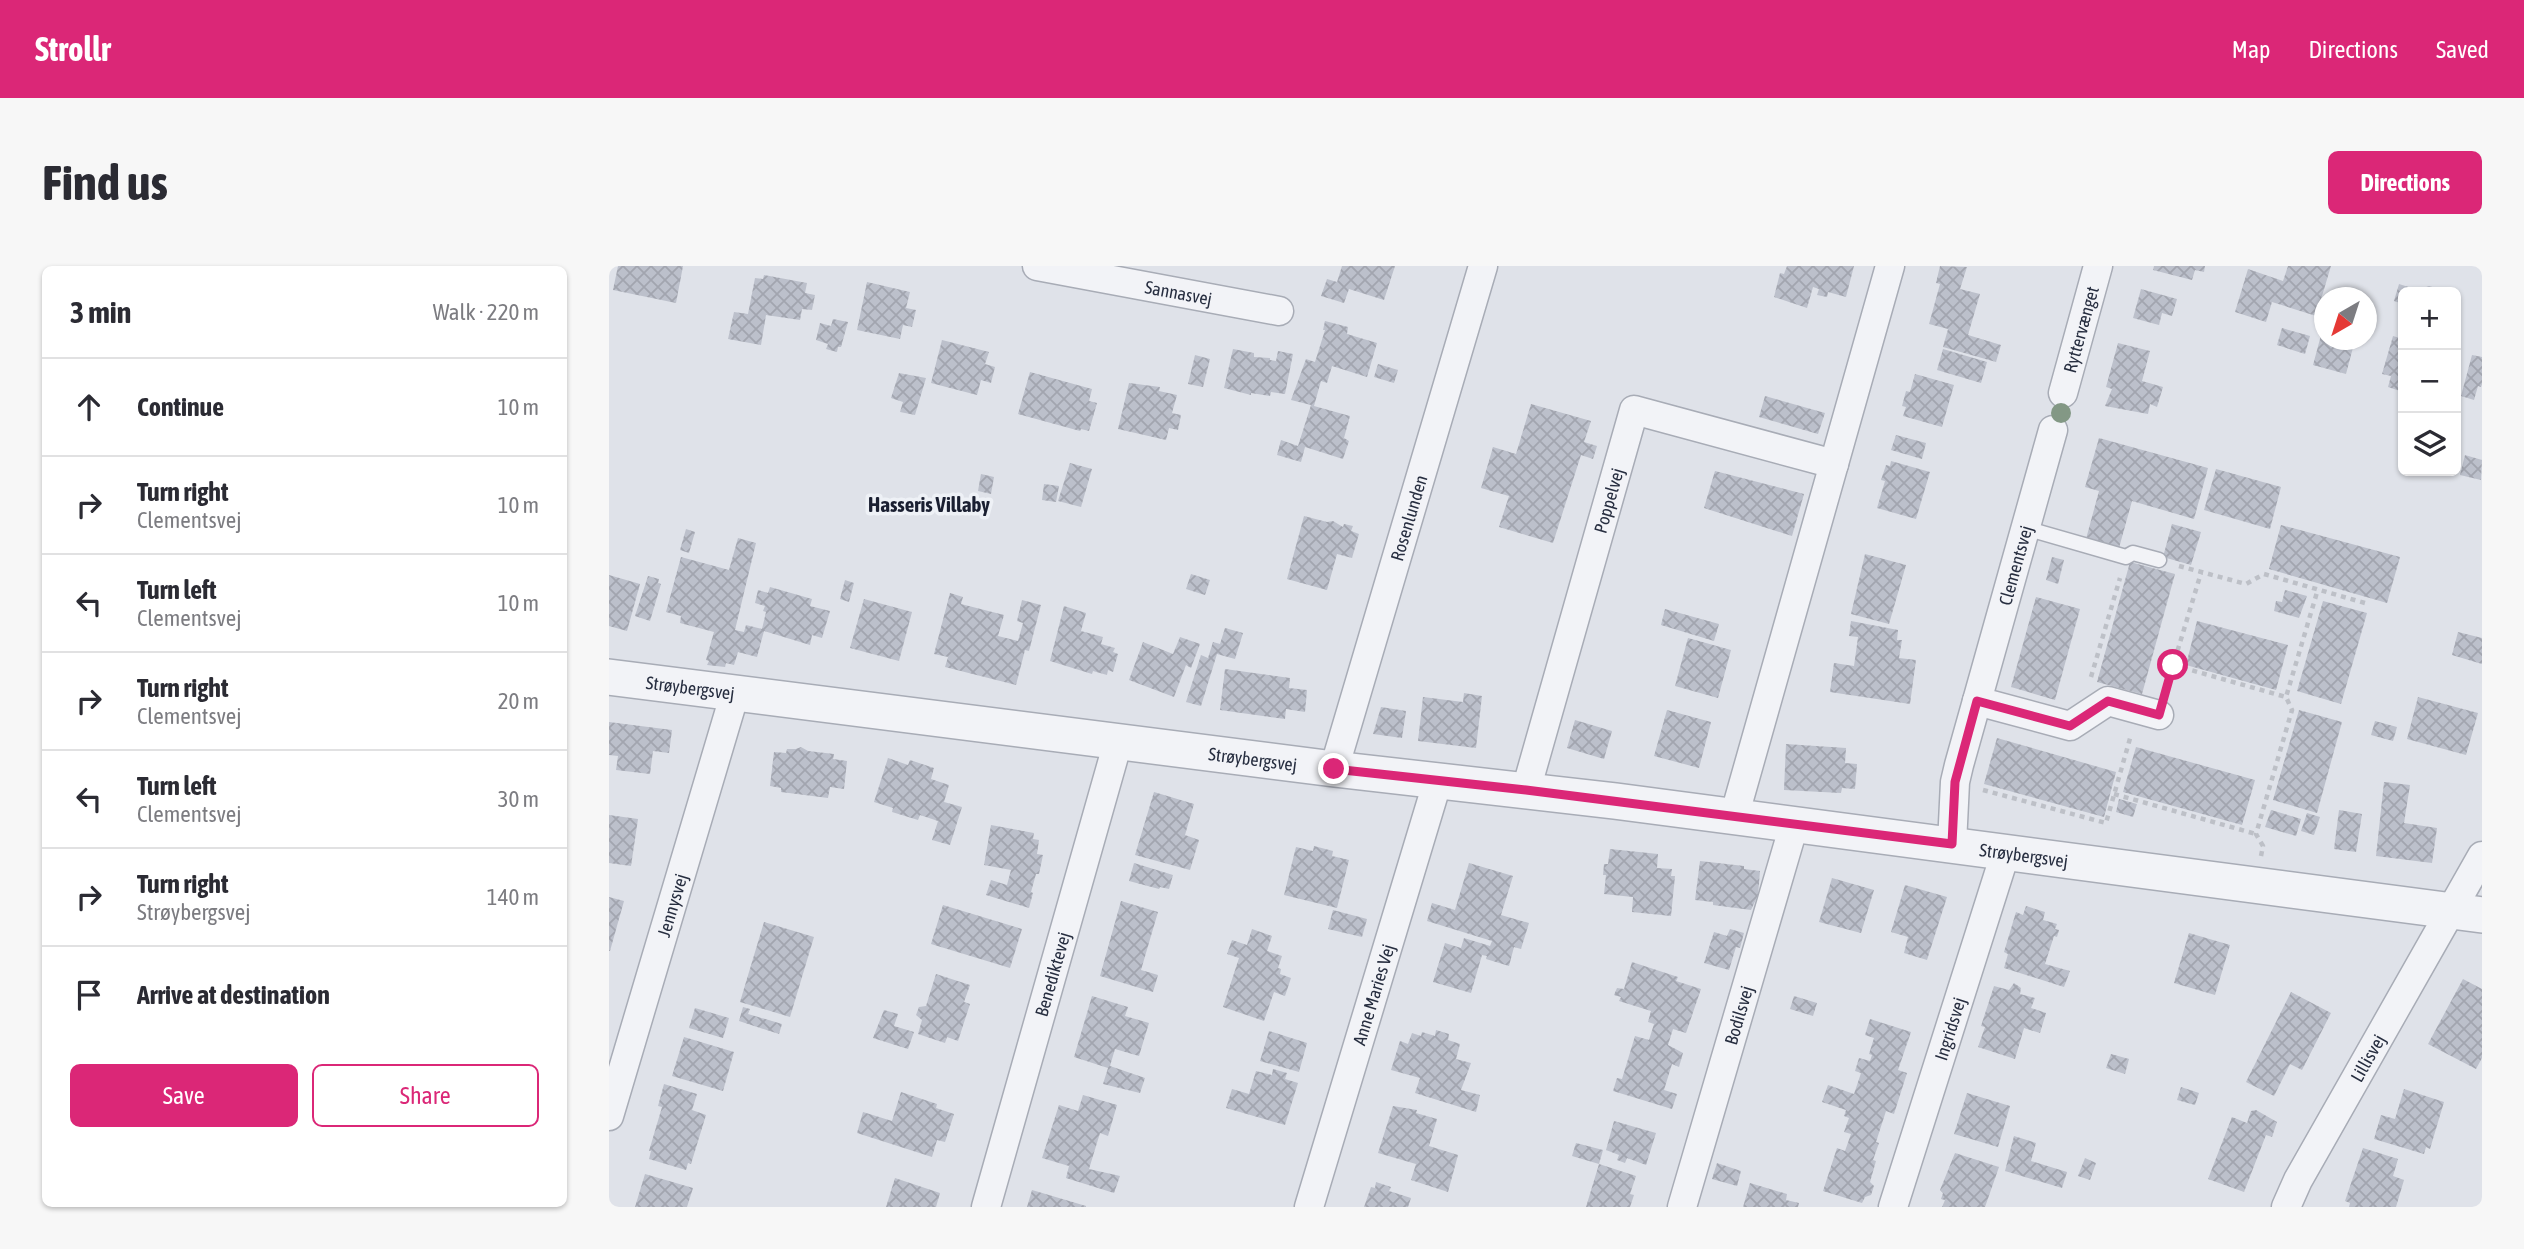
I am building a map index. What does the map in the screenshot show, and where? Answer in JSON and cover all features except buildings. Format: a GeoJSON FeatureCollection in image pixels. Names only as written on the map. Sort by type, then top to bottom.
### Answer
{"type":"FeatureCollection","features":[{"type":"Feature","properties":{"kind":"street","name":"Sannasvej"},"geometry":{"type":"LineString","coordinates":[[1037,266],[1279,311]]}},
{"type":"Feature","properties":{"kind":"street","name":"Rosenlunden"},"geometry":{"type":"LineString","coordinates":[[1334,769],[1483,266]]}},
{"type":"Feature","properties":{"kind":"street"},"geometry":{"type":"LineString","coordinates":[[1734,817],[1890,266]]}},
{"type":"Feature","properties":{"kind":"street","name":"Ryttervænget"},"geometry":{"type":"LineString","coordinates":[[2063,393],[2098,266]]}},
{"type":"Feature","properties":{"kind":"street","name":"Poppelvej"},"geometry":{"type":"LineString","coordinates":[[1526,790],[1634,410],[1834,464]]}},
{"type":"Feature","properties":{"kind":"street","name":"Clementsvej"},"geometry":{"type":"LineString","coordinates":[[1952,844],[1955,782],[2053,430]]}},
{"type":"Feature","properties":{"kind":"street","name":"Strøybergsvej"},"geometry":{"type":"LineString","coordinates":[[609,677],[1118,743],[1526,790],[1952,844],[2466,913]]}},
{"type":"Feature","properties":{"kind":"street","name":"Jennysvej"},"geometry":{"type":"LineString","coordinates":[[609,1116],[735,693]]}},
{"type":"Feature","properties":{"kind":"street"},"geometry":{"type":"LineString","coordinates":[[1977,701],[2070,726],[2108,701],[2148,712]]}},
{"type":"Feature","properties":{"kind":"street","name":"Benediktevej"},"geometry":{"type":"LineString","coordinates":[[986,1207],[1118,743]]}},
{"type":"Feature","properties":{"kind":"street","name":"Anne Maries Vej"},"geometry":{"type":"LineString","coordinates":[[1309,1207],[1438,780]]}},
{"type":"Feature","properties":{"kind":"street","name":"Bodilsvej"},"geometry":{"type":"LineString","coordinates":[[1682,1207],[1794,825]]}},
{"type":"Feature","properties":{"kind":"street","name":"Ingridsvej"},"geometry":{"type":"LineString","coordinates":[[1893,1207],[2006,851]]}},
{"type":"Feature","properties":{"kind":"street","name":"Lillisvej"},"geometry":{"type":"LineString","coordinates":[[2286,1207],[2298,1180],[2466,913],[2482,856]]}},
{"type":"Feature","properties":{"kind":"lane"},"geometry":{"type":"LineString","coordinates":[[2025,528],[2126,557],[2133,553],[2159,560]]}},
{"type":"Feature","properties":{"kind":"path"},"geometry":{"type":"LineString","coordinates":[[2101,705],[2089,685],[2126,557]]}},
{"type":"Feature","properties":{"kind":"path"},"geometry":{"type":"LineString","coordinates":[[2159,560],[2246,584],[2264,574],[2365,603]]}},
{"type":"Feature","properties":{"kind":"path"},"geometry":{"type":"LineString","coordinates":[[1955,782],[2106,823],[2148,712],[2173,665],[2201,573]]}},
{"type":"Feature","properties":{"kind":"path"},"geometry":{"type":"LineString","coordinates":[[2256,834],[2292,710],[2286,697],[2318,589]]}},
{"type":"Feature","properties":{"kind":"path"},"geometry":{"type":"LineString","coordinates":[[2173,665],[2286,697]]}},
{"type":"Feature","properties":{"kind":"path"},"geometry":{"type":"LineString","coordinates":[[2115,794],[2256,834],[2263,846],[2255,884]]}},
{"type":"Feature","properties":{"kind":"district","name":"Hasseris Villaby"},"geometry":{"type":"Point","coordinates":[929,504]}},
{"type":"Feature","properties":{"kind":"route"},"geometry":{"type":"LineString","coordinates":[[1334,769],[1526,790],[1952,844],[1955,782],[1977,701],[2070,726],[2108,701],[2159,715],[2173,665]]}}]}
